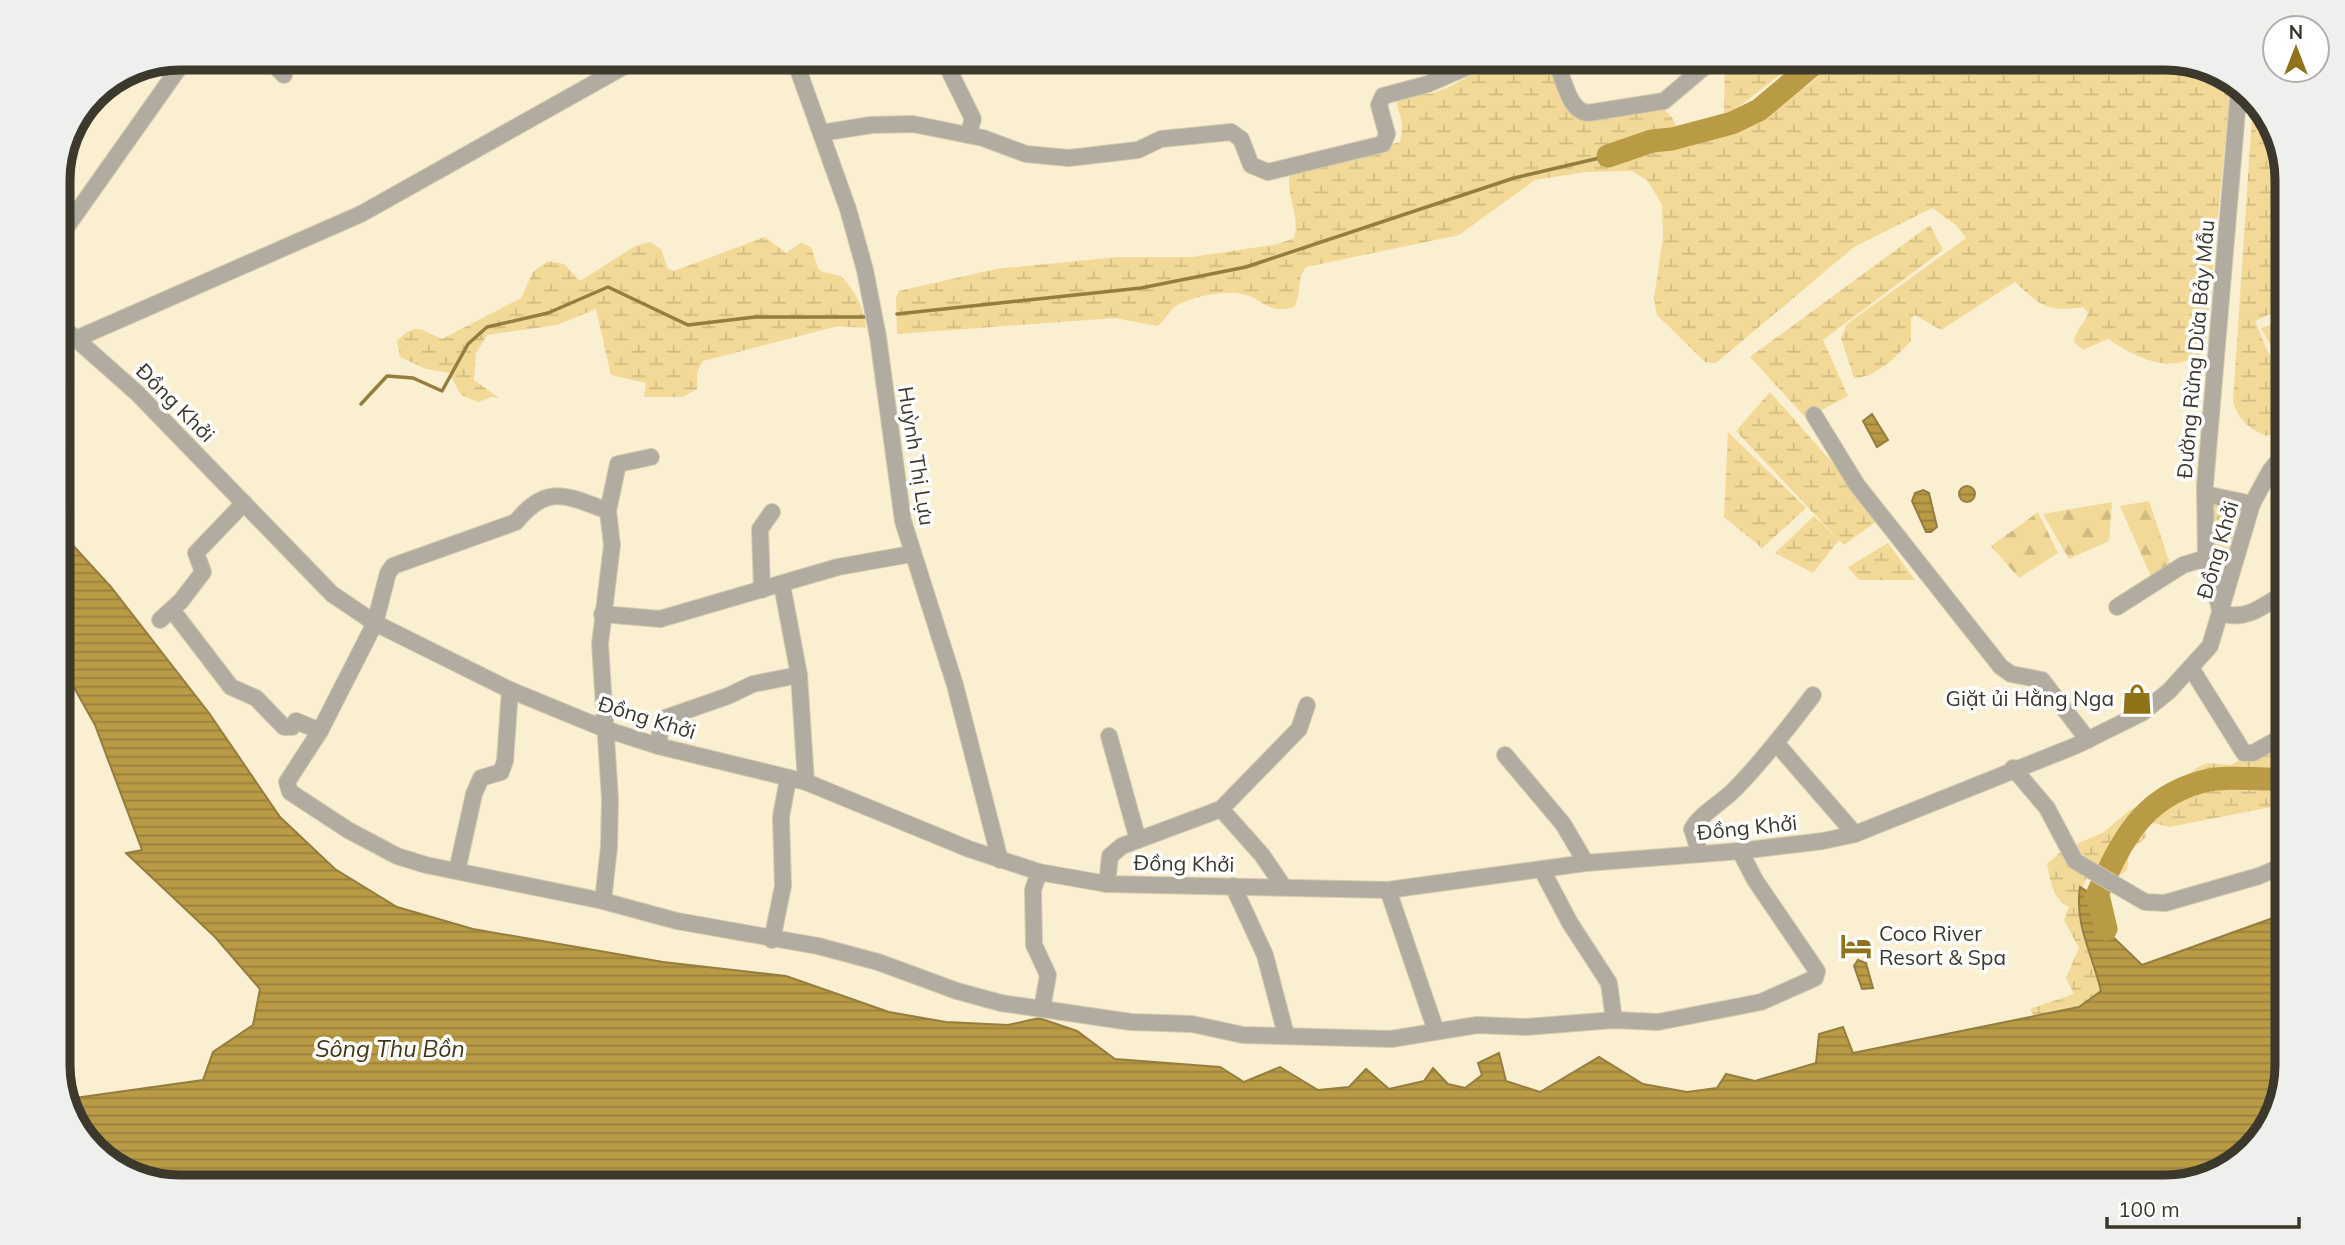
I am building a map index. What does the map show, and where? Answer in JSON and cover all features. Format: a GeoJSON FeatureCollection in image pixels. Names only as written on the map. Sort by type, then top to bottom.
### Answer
{"type":"FeatureCollection","features":[{"type":"Feature","properties":{"kind":"street"},"geometry":{"type":"LineString","coordinates":[[70,222],[177,70]]}},
{"type":"Feature","properties":{"kind":"street"},"geometry":{"type":"LineString","coordinates":[[279,70],[284,75]]}},
{"type":"Feature","properties":{"kind":"street"},"geometry":{"type":"LineString","coordinates":[[606,70],[610,74]]}},
{"type":"Feature","properties":{"kind":"street"},"geometry":{"type":"LineString","coordinates":[[78,338],[361,214],[617,70]]}},
{"type":"Feature","properties":{"kind":"street","name":"Huỳnh Thị Lựu"},"geometry":{"type":"LineString","coordinates":[[798,70],[848,209],[871,296],[896,489],[911,554],[955,685],[1000,860]]}},
{"type":"Feature","properties":{"kind":"street"},"geometry":{"type":"LineString","coordinates":[[949,70],[973,119],[968,135]]}},
{"type":"Feature","properties":{"kind":"street"},"geometry":{"type":"LineString","coordinates":[[821,133],[898,123],[968,135],[1026,154],[1069,158],[1138,150],[1161,139],[1231,132],[1241,139],[1251,165],[1268,172],[1383,144],[1387,135],[1379,105],[1383,96],[1428,83],[1459,70]]}},
{"type":"Feature","properties":{"kind":"street"},"geometry":{"type":"LineString","coordinates":[[1559,70],[1576,108],[1591,113],[1664,101],[1701,70]]}},
{"type":"Feature","properties":{"kind":"street","name":"Đường Rừng Dừa Bảy Mẫu"},"geometry":{"type":"LineString","coordinates":[[2221,612],[2206,558],[2205,494],[2238,98]]}},
{"type":"Feature","properties":{"kind":"street","name":"Đồng Khởi"},"geometry":{"type":"LineString","coordinates":[[70,332],[137,393],[332,594],[375,622],[510,690],[605,729],[658,746],[806,782],[1000,860],[1039,872],[1107,884],[1388,890],[1586,863],[1740,851],[1823,841],[1855,834],[2088,740],[2142,713],[2191,668],[2210,646],[2252,504],[2275,465]]}},
{"type":"Feature","properties":{"kind":"street"},"geometry":{"type":"LineString","coordinates":[[1815,415],[1857,485],[2001,667],[2011,674],[2042,680],[2088,740]]}},
{"type":"Feature","properties":{"kind":"street"},"geometry":{"type":"LineString","coordinates":[[603,901],[610,799],[602,614],[612,545],[608,511],[618,464],[651,457]]}},
{"type":"Feature","properties":{"kind":"street"},"geometry":{"type":"LineString","coordinates":[[608,511],[561,494],[542,498],[529,505],[516,522],[393,566],[388,573],[375,622],[320,731],[287,782],[290,792],[348,830],[397,856],[603,901],[638,912],[772,940],[818,946],[878,962],[986,1000],[1131,1022],[1192,1024],[1243,1035],[1391,1039],[1477,1024],[1526,1027],[1614,1020],[1658,1022],[1734,1008],[1783,994],[1816,977],[1814,964],[1755,880],[1740,851]]}},
{"type":"Feature","properties":{"kind":"street"},"geometry":{"type":"LineString","coordinates":[[2205,494],[2252,504]]}},
{"type":"Feature","properties":{"kind":"street"},"geometry":{"type":"LineString","coordinates":[[244,503],[196,553],[204,570],[166,615],[231,687],[256,698],[284,727],[292,727],[296,721],[320,731]]}},
{"type":"Feature","properties":{"kind":"street"},"geometry":{"type":"LineString","coordinates":[[762,590],[760,529],[772,512]]}},
{"type":"Feature","properties":{"kind":"street"},"geometry":{"type":"LineString","coordinates":[[602,614],[660,619],[838,567],[911,554]]}},
{"type":"Feature","properties":{"kind":"street"},"geometry":{"type":"LineString","coordinates":[[2117,607],[2183,565],[2206,558]]}},
{"type":"Feature","properties":{"kind":"street"},"geometry":{"type":"LineString","coordinates":[[782,585],[799,675],[806,782]]}},
{"type":"Feature","properties":{"kind":"street"},"geometry":{"type":"LineString","coordinates":[[2221,612],[2233,617],[2246,616],[2275,598]]}},
{"type":"Feature","properties":{"kind":"street"},"geometry":{"type":"LineString","coordinates":[[2191,668],[2244,753],[2253,752],[2275,740]]}},
{"type":"Feature","properties":{"kind":"street"},"geometry":{"type":"LineString","coordinates":[[658,746],[662,719],[728,696],[753,684],[799,675]]}},
{"type":"Feature","properties":{"kind":"street"},"geometry":{"type":"LineString","coordinates":[[457,871],[474,794],[481,778],[501,772],[505,761],[510,690]]}},
{"type":"Feature","properties":{"kind":"street"},"geometry":{"type":"LineString","coordinates":[[1700,854],[1692,829],[1696,821],[1722,803],[1776,743],[1813,695]]}},
{"type":"Feature","properties":{"kind":"street"},"geometry":{"type":"LineString","coordinates":[[1107,884],[1110,856],[1122,846],[1221,809],[1299,729],[1307,705]]}},
{"type":"Feature","properties":{"kind":"street"},"geometry":{"type":"LineString","coordinates":[[1109,736],[1138,840]]}},
{"type":"Feature","properties":{"kind":"street"},"geometry":{"type":"LineString","coordinates":[[1776,743],[1855,834]]}},
{"type":"Feature","properties":{"kind":"street"},"geometry":{"type":"LineString","coordinates":[[1505,755],[1563,824],[1586,863]]}},
{"type":"Feature","properties":{"kind":"street"},"geometry":{"type":"LineString","coordinates":[[2013,768],[2047,808],[2076,861],[2151,904],[2165,903],[2275,869]]}},
{"type":"Feature","properties":{"kind":"street"},"geometry":{"type":"LineString","coordinates":[[772,940],[783,886],[781,817],[788,779]]}},
{"type":"Feature","properties":{"kind":"street"},"geometry":{"type":"LineString","coordinates":[[1221,809],[1262,855],[1283,886]]}},
{"type":"Feature","properties":{"kind":"street"},"geometry":{"type":"LineString","coordinates":[[1542,870],[1570,923],[1609,983],[1614,1020]]}},
{"type":"Feature","properties":{"kind":"street"},"geometry":{"type":"LineString","coordinates":[[1039,872],[1033,890],[1034,946],[1048,975],[1042,1009]]}},
{"type":"Feature","properties":{"kind":"street"},"geometry":{"type":"LineString","coordinates":[[1233,886],[1265,955],[1286,1035]]}},
{"type":"Feature","properties":{"kind":"street"},"geometry":{"type":"LineString","coordinates":[[1388,890],[1436,1031]]}},
{"type":"Feature","properties":{"kind":"green space"},"geometry":{"type":"Polygon","coordinates":[[[1481,70],[1565,70],[1581,111],[1658,102],[1672,118],[1685,142],[1730,131],[1760,120],[1785,103],[1795,91],[1813,82],[1824,70],[2164,70],[2200,76],[2230,92],[2205,351],[2180,362],[2168,363],[2143,358],[2108,339],[2083,350],[2074,342],[2088,313],[2083,307],[2052,308],[2038,302],[2015,282],[1941,330],[1915,315],[1911,318],[1911,341],[1877,371],[1854,378],[1841,338],[1847,324],[1966,238],[1956,225],[1932,208],[1854,247],[1716,363],[1705,362],[1657,315],[1654,299],[1663,236],[1662,205],[1648,181],[1632,171],[1585,172],[1535,180],[1459,235],[1306,267],[1301,276],[1294,307],[1285,309],[1271,307],[1249,296],[1227,293],[1208,295],[1182,303],[1157,326],[1115,318],[897,334],[896,297],[899,291],[996,269],[1119,257],[1192,257],[1278,244],[1294,238],[1296,222],[1290,173],[1400,142],[1402,125],[1397,103],[1401,96],[1406,92],[1430,94],[1481,70]]]}},
{"type":"Feature","properties":{"kind":"green space"},"geometry":{"type":"Polygon","coordinates":[[[1725,70],[1786,70],[1724,118],[1725,70]]]}},
{"type":"Feature","properties":{"kind":"green space"},"geometry":{"type":"Polygon","coordinates":[[[2252,114],[2264,132],[2275,173],[2275,312],[2255,321],[2275,364],[2275,432],[2267,436],[2255,430],[2238,414],[2233,402],[2252,114]]]}},
{"type":"Feature","properties":{"kind":"green space"},"geometry":{"type":"Polygon","coordinates":[[[1930,225],[1943,250],[1823,340],[1848,396],[1806,418],[1750,357],[1930,225]]]}},
{"type":"Feature","properties":{"kind":"green space"},"geometry":{"type":"Polygon","coordinates":[[[765,237],[786,253],[801,243],[811,247],[820,270],[841,276],[851,288],[861,306],[866,328],[838,326],[703,361],[697,372],[697,389],[683,397],[644,397],[646,383],[611,375],[596,309],[557,325],[487,335],[476,353],[474,380],[499,398],[492,397],[478,402],[461,395],[449,373],[426,369],[400,357],[397,341],[409,331],[424,330],[442,339],[521,298],[533,272],[548,261],[564,264],[580,281],[635,246],[650,242],[661,249],[668,269],[674,271],[765,237]]]}},
{"type":"Feature","properties":{"kind":"green space"},"geometry":{"type":"Polygon","coordinates":[[[2275,323],[2275,353],[2261,328],[2275,323]]]}},
{"type":"Feature","properties":{"kind":"green space"},"geometry":{"type":"Polygon","coordinates":[[[1770,392],[1881,518],[1844,545],[1839,540],[1813,573],[1775,553],[1814,516],[1838,539],[1736,431],[1770,392]]]}},
{"type":"Feature","properties":{"kind":"green space"},"geometry":{"type":"Polygon","coordinates":[[[1728,432],[1806,508],[1762,548],[1724,517],[1728,432]]]}},
{"type":"Feature","properties":{"kind":"green space"},"geometry":{"type":"Polygon","coordinates":[[[2149,501],[2172,570],[2152,579],[2120,506],[2149,501]]]}},
{"type":"Feature","properties":{"kind":"green space"},"geometry":{"type":"Polygon","coordinates":[[[2112,502],[2109,541],[2069,559],[2043,514],[2112,502]]]}},
{"type":"Feature","properties":{"kind":"green space"},"geometry":{"type":"Polygon","coordinates":[[[2212,504],[2241,513],[2224,567],[2213,566],[2212,504]]]}},
{"type":"Feature","properties":{"kind":"green space"},"geometry":{"type":"Polygon","coordinates":[[[2038,512],[2058,553],[2019,578],[1991,546],[2038,512]]]}},
{"type":"Feature","properties":{"kind":"green space"},"geometry":{"type":"Polygon","coordinates":[[[1888,543],[1915,580],[1859,580],[1848,567],[1888,543]]]}},
{"type":"Feature","properties":{"kind":"green space"},"geometry":{"type":"Polygon","coordinates":[[[2275,742],[2275,806],[2169,827],[2154,823],[2146,826],[2146,837],[2129,852],[2127,870],[2117,877],[2093,867],[2084,884],[2079,915],[2101,991],[2079,1007],[2034,1016],[2030,1009],[2074,994],[2066,978],[2079,948],[2064,920],[2069,907],[2063,904],[2056,894],[2047,864],[2063,850],[2104,832],[2130,810],[2164,794],[2198,767],[2208,763],[2231,765],[2275,742]]]}},
{"type":"Feature","properties":{"kind":"water"},"geometry":{"type":"Polygon","coordinates":[[[1872,414],[1888,440],[1877,447],[1863,421],[1872,414]]]}},
{"type":"Feature","properties":{"kind":"water"},"geometry":{"type":"Polygon","coordinates":[[[1964,486],[1970,486],[1975,494],[1973,500],[1964,502],[1959,497],[1959,491],[1964,486]]]}},
{"type":"Feature","properties":{"kind":"water"},"geometry":{"type":"Polygon","coordinates":[[[1923,490],[1929,493],[1937,527],[1931,532],[1926,532],[1912,501],[1915,493],[1923,490]]]}},
{"type":"Feature","properties":{"kind":"water","name":"Sông Thu Bồn"},"geometry":{"type":"Polygon","coordinates":[[[70,542],[111,587],[209,713],[280,817],[335,869],[397,907],[473,929],[663,962],[786,976],[889,1012],[946,1022],[1008,1025],[1039,1018],[1077,1031],[1115,1059],[1220,1067],[1244,1082],[1280,1067],[1318,1090],[1349,1087],[1366,1069],[1389,1089],[1424,1081],[1433,1068],[1448,1084],[1465,1088],[1482,1075],[1478,1063],[1499,1053],[1506,1081],[1540,1092],[1599,1057],[1643,1084],[1687,1092],[1717,1088],[1726,1074],[1755,1081],[1816,1063],[1819,1034],[1843,1027],[1853,1053],[2079,1007],[2101,991],[2082,927],[2080,887],[2111,907],[2110,934],[2142,965],[2275,917],[2274,1079],[2264,1113],[2237,1148],[2207,1167],[2164,1175],[159,1173],[132,1164],[108,1148],[89,1126],[75,1098],[203,1080],[213,1052],[253,1025],[260,989],[215,937],[126,853],[142,850],[95,725],[70,680],[70,542]]]}},
{"type":"Feature","properties":{"kind":"water"},"geometry":{"type":"Polygon","coordinates":[[[1858,960],[1866,963],[1873,988],[1862,989],[1854,966],[1858,960]]]}},
{"type":"Feature","properties":{"kind":"waterway"},"geometry":{"type":"LineString","coordinates":[[1608,156],[1652,141],[1672,139],[1732,123],[1759,110],[1807,70]]}},
{"type":"Feature","properties":{"kind":"waterway"},"geometry":{"type":"LineString","coordinates":[[897,314],[1141,288],[1246,267],[1514,178],[1608,156]]}},
{"type":"Feature","properties":{"kind":"waterway"},"geometry":{"type":"LineString","coordinates":[[361,404],[387,376],[413,378],[442,391],[468,344],[487,327],[548,313],[608,287],[688,325],[755,317],[866,317]]}},
{"type":"Feature","properties":{"kind":"waterway"},"geometry":{"type":"LineString","coordinates":[[2106,929],[2098,895],[2096,897],[2123,842],[2147,812],[2162,800],[2201,782],[2232,778],[2275,779]]}},
{"type":"Feature","properties":{"kind":"place","name":"Giặt ủi Hằng Nga"},"geometry":{"type":"Point","coordinates":[2137,699]}},
{"type":"Feature","properties":{"kind":"place","name":"Coco River Resort & Spa"},"geometry":{"type":"Point","coordinates":[1856,946]}}]}
